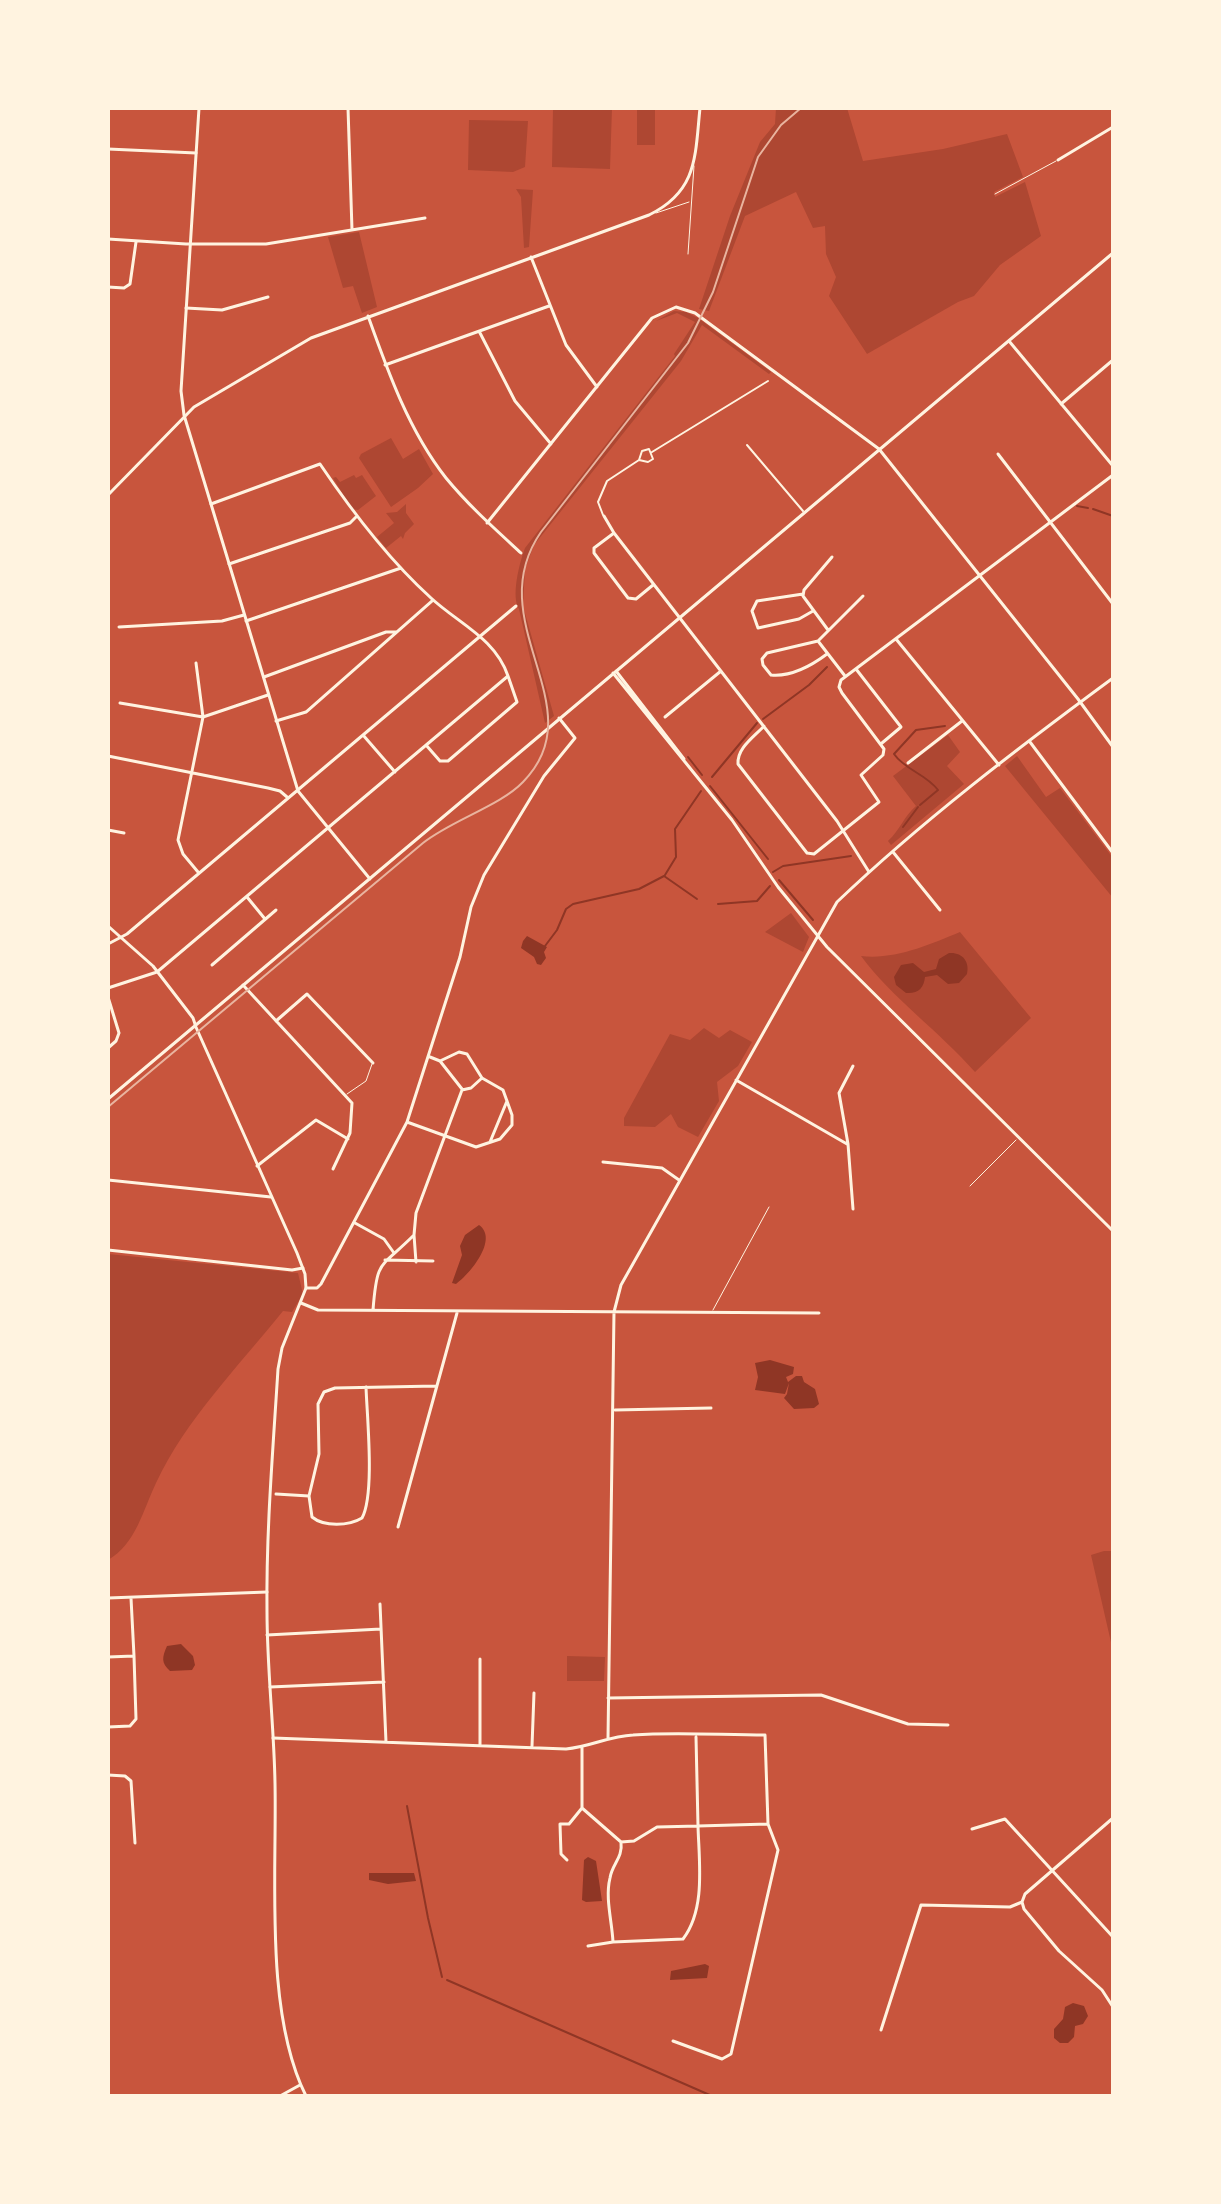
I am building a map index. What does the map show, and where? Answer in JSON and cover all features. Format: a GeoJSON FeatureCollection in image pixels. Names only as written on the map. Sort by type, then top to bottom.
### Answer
{"type":"FeatureCollection","features":[{"type":"Feature","properties":{"kind":"street"},"geometry":{"type":"LineString","coordinates":[[199,108],[181,391],[184,415],[298,791],[370,879]]}},
{"type":"Feature","properties":{"kind":"street"},"geometry":{"type":"LineString","coordinates":[[348,108],[352,230]]}},
{"type":"Feature","properties":{"kind":"street"},"geometry":{"type":"LineString","coordinates":[[108,495],[194,407],[311,338],[649,215],[674,199],[694,166],[700,108]]}},
{"type":"Feature","properties":{"kind":"street"},"geometry":{"type":"LineString","coordinates":[[1058,160],[1113,127]]}},
{"type":"Feature","properties":{"kind":"street"},"geometry":{"type":"LineString","coordinates":[[108,149],[196,153]]}},
{"type":"Feature","properties":{"kind":"street"},"geometry":{"type":"LineString","coordinates":[[108,239],[190,244],[266,244],[425,218]]}},
{"type":"Feature","properties":{"kind":"street"},"geometry":{"type":"LineString","coordinates":[[108,287],[124,288],[130,284],[136,242]]}},
{"type":"Feature","properties":{"kind":"street"},"geometry":{"type":"LineString","coordinates":[[108,1099],[1113,253]]}},
{"type":"Feature","properties":{"kind":"street"},"geometry":{"type":"LineString","coordinates":[[531,257],[566,345],[597,387]]}},
{"type":"Feature","properties":{"kind":"street"},"geometry":{"type":"LineString","coordinates":[[186,308],[222,310],[268,297]]}},
{"type":"Feature","properties":{"kind":"street"},"geometry":{"type":"LineString","coordinates":[[385,365],[549,306]]}},
{"type":"Feature","properties":{"kind":"street"},"geometry":{"type":"LineString","coordinates":[[487,523],[652,318],[670,309],[683,308],[703,318],[879,449],[1113,747]]}},
{"type":"Feature","properties":{"kind":"street"},"geometry":{"type":"LineString","coordinates":[[368,316],[411,424],[442,472],[487,523],[521,553]]}},
{"type":"Feature","properties":{"kind":"street"},"geometry":{"type":"LineString","coordinates":[[479,331],[515,401],[551,444]]}},
{"type":"Feature","properties":{"kind":"street"},"geometry":{"type":"LineString","coordinates":[[1009,341],[1113,466]]}},
{"type":"Feature","properties":{"kind":"street"},"geometry":{"type":"LineString","coordinates":[[1061,404],[1113,360]]}},
{"type":"Feature","properties":{"kind":"street"},"geometry":{"type":"LineString","coordinates":[[652,452],[768,381]]}},
{"type":"Feature","properties":{"kind":"street"},"geometry":{"type":"LineString","coordinates":[[747,445],[803,512]]}},
{"type":"Feature","properties":{"kind":"street"},"geometry":{"type":"LineString","coordinates":[[652,452],[642,451],[639,460],[605,483],[598,502],[604,516],[844,831],[869,872]]}},
{"type":"Feature","properties":{"kind":"street"},"geometry":{"type":"LineString","coordinates":[[639,460],[648,462],[653,459],[652,452]]}},
{"type":"Feature","properties":{"kind":"street"},"geometry":{"type":"LineString","coordinates":[[998,454],[1113,604]]}},
{"type":"Feature","properties":{"kind":"street"},"geometry":{"type":"LineString","coordinates":[[211,504],[320,464],[356,517],[401,568],[433,600],[500,654],[517,702],[448,761],[442,762],[426,745]]}},
{"type":"Feature","properties":{"kind":"street"},"geometry":{"type":"LineString","coordinates":[[764,726],[737,756],[738,764],[807,853],[817,853],[879,802],[861,775],[883,755],[882,743],[842,693],[839,683],[1113,475]]}},
{"type":"Feature","properties":{"kind":"street"},"geometry":{"type":"LineString","coordinates":[[229,564],[350,523],[356,517]]}},
{"type":"Feature","properties":{"kind":"street"},"geometry":{"type":"LineString","coordinates":[[614,533],[594,548],[594,553],[628,598],[636,599],[654,585]]}},
{"type":"Feature","properties":{"kind":"street"},"geometry":{"type":"LineString","coordinates":[[813,611],[799,619],[758,628],[752,611],[757,601],[803,594],[832,557]]}},
{"type":"Feature","properties":{"kind":"street"},"geometry":{"type":"LineString","coordinates":[[246,621],[401,568]]}},
{"type":"Feature","properties":{"kind":"street"},"geometry":{"type":"LineString","coordinates":[[803,594],[829,631]]}},
{"type":"Feature","properties":{"kind":"street"},"geometry":{"type":"LineString","coordinates":[[827,654],[808,667],[778,675],[772,675],[762,659],[767,653],[818,641],[863,596]]}},
{"type":"Feature","properties":{"kind":"street"},"geometry":{"type":"LineString","coordinates":[[276,721],[306,712],[433,600]]}},
{"type":"Feature","properties":{"kind":"street"},"geometry":{"type":"LineString","coordinates":[[108,944],[121,937],[298,791],[516,606]]}},
{"type":"Feature","properties":{"kind":"street"},"geometry":{"type":"LineString","coordinates":[[119,627],[222,621],[244,615]]}},
{"type":"Feature","properties":{"kind":"street"},"geometry":{"type":"LineString","coordinates":[[263,677],[386,632],[396,632]]}},
{"type":"Feature","properties":{"kind":"street"},"geometry":{"type":"LineString","coordinates":[[896,639],[999,765]]}},
{"type":"Feature","properties":{"kind":"street"},"geometry":{"type":"LineString","coordinates":[[818,641],[845,676]]}},
{"type":"Feature","properties":{"kind":"street"},"geometry":{"type":"LineString","coordinates":[[196,663],[203,717],[178,840],[183,854],[198,872]]}},
{"type":"Feature","properties":{"kind":"street"},"geometry":{"type":"LineString","coordinates":[[856,669],[901,727],[882,743]]}},
{"type":"Feature","properties":{"kind":"street"},"geometry":{"type":"LineString","coordinates":[[665,717],[721,671]]}},
{"type":"Feature","properties":{"kind":"street"},"geometry":{"type":"LineString","coordinates":[[614,672],[817,935],[1113,1231]]}},
{"type":"Feature","properties":{"kind":"street"},"geometry":{"type":"LineString","coordinates":[[108,988],[157,972],[508,676]]}},
{"type":"Feature","properties":{"kind":"street"},"geometry":{"type":"LineString","coordinates":[[608,1738],[614,1312],[621,1285],[837,902],[999,765],[1113,678]]}},
{"type":"Feature","properties":{"kind":"street"},"geometry":{"type":"LineString","coordinates":[[120,703],[203,717],[268,695]]}},
{"type":"Feature","properties":{"kind":"street"},"geometry":{"type":"LineString","coordinates":[[306,1288],[317,1288],[321,1284],[407,1122],[460,957],[471,907],[484,875],[544,776],[575,738],[559,718]]}},
{"type":"Feature","properties":{"kind":"street"},"geometry":{"type":"LineString","coordinates":[[908,763],[962,721]]}},
{"type":"Feature","properties":{"kind":"street"},"geometry":{"type":"LineString","coordinates":[[363,735],[395,772]]}},
{"type":"Feature","properties":{"kind":"street"},"geometry":{"type":"LineString","coordinates":[[1030,742],[1113,853]]}},
{"type":"Feature","properties":{"kind":"street"},"geometry":{"type":"LineString","coordinates":[[108,756],[268,788],[280,791],[287,797]]}},
{"type":"Feature","properties":{"kind":"street"},"geometry":{"type":"LineString","coordinates":[[108,830],[124,833]]}},
{"type":"Feature","properties":{"kind":"street"},"geometry":{"type":"LineString","coordinates":[[893,852],[940,910]]}},
{"type":"Feature","properties":{"kind":"street"},"geometry":{"type":"LineString","coordinates":[[246,896],[265,919]]}},
{"type":"Feature","properties":{"kind":"street"},"geometry":{"type":"LineString","coordinates":[[212,965],[276,910]]}},
{"type":"Feature","properties":{"kind":"street"},"geometry":{"type":"LineString","coordinates":[[108,926],[157,972],[193,1018],[303,1268],[306,1288],[282,1348],[278,1369],[268,1524],[267,1635],[273,1738],[277,1979],[300,2085],[306,2096]]}},
{"type":"Feature","properties":{"kind":"street"},"geometry":{"type":"LineString","coordinates":[[243,985],[347,1094],[353,1110],[348,1139],[333,1169]]}},
{"type":"Feature","properties":{"kind":"street"},"geometry":{"type":"LineString","coordinates":[[276,1021],[307,994],[373,1063]]}},
{"type":"Feature","properties":{"kind":"street"},"geometry":{"type":"LineString","coordinates":[[108,997],[119,1037],[108,1048]]}},
{"type":"Feature","properties":{"kind":"street"},"geometry":{"type":"LineString","coordinates":[[407,1122],[476,1147],[503,1137],[512,1125],[507,1101],[500,1087],[482,1078],[465,1052],[455,1053],[440,1061]]}},
{"type":"Feature","properties":{"kind":"street"},"geometry":{"type":"LineString","coordinates":[[430,1057],[440,1061],[462,1090]]}},
{"type":"Feature","properties":{"kind":"street"},"geometry":{"type":"LineString","coordinates":[[853,1066],[839,1093],[848,1144],[853,1209]]}},
{"type":"Feature","properties":{"kind":"street"},"geometry":{"type":"LineString","coordinates":[[462,1090],[471,1088],[482,1078]]}},
{"type":"Feature","properties":{"kind":"street"},"geometry":{"type":"LineString","coordinates":[[736,1080],[848,1144]]}},
{"type":"Feature","properties":{"kind":"street"},"geometry":{"type":"LineString","coordinates":[[416,1262],[416,1213],[462,1090]]}},
{"type":"Feature","properties":{"kind":"street"},"geometry":{"type":"LineString","coordinates":[[490,1143],[507,1101]]}},
{"type":"Feature","properties":{"kind":"street"},"geometry":{"type":"LineString","coordinates":[[257,1166],[316,1120],[348,1139]]}},
{"type":"Feature","properties":{"kind":"street"},"geometry":{"type":"LineString","coordinates":[[603,1162],[662,1168],[680,1180]]}},
{"type":"Feature","properties":{"kind":"street"},"geometry":{"type":"LineString","coordinates":[[108,1180],[272,1197]]}},
{"type":"Feature","properties":{"kind":"street"},"geometry":{"type":"LineString","coordinates":[[355,1223],[384,1239],[394,1253]]}},
{"type":"Feature","properties":{"kind":"street"},"geometry":{"type":"LineString","coordinates":[[373,1311],[376,1278],[385,1260],[414,1235]]}},
{"type":"Feature","properties":{"kind":"street"},"geometry":{"type":"LineString","coordinates":[[108,1250],[292,1270],[303,1268]]}},
{"type":"Feature","properties":{"kind":"street"},"geometry":{"type":"LineString","coordinates":[[385,1260],[433,1261]]}},
{"type":"Feature","properties":{"kind":"street"},"geometry":{"type":"LineString","coordinates":[[301,1303],[318,1310],[457,1313],[819,1313]]}},
{"type":"Feature","properties":{"kind":"street"},"geometry":{"type":"LineString","coordinates":[[398,1527],[457,1313]]}},
{"type":"Feature","properties":{"kind":"street"},"geometry":{"type":"LineString","coordinates":[[366,1387],[368,1468],[364,1516],[353,1522],[320,1522],[312,1517],[309,1496],[319,1458],[318,1404],[322,1394],[331,1388],[366,1387],[436,1386]]}},
{"type":"Feature","properties":{"kind":"street"},"geometry":{"type":"LineString","coordinates":[[614,1410],[711,1408]]}},
{"type":"Feature","properties":{"kind":"street"},"geometry":{"type":"LineString","coordinates":[[276,1494],[309,1496]]}},
{"type":"Feature","properties":{"kind":"street"},"geometry":{"type":"LineString","coordinates":[[108,1598],[267,1592]]}},
{"type":"Feature","properties":{"kind":"street"},"geometry":{"type":"LineString","coordinates":[[108,1727],[130,1726],[136,1719],[131,1598]]}},
{"type":"Feature","properties":{"kind":"street"},"geometry":{"type":"LineString","coordinates":[[380,1604],[386,1742]]}},
{"type":"Feature","properties":{"kind":"street"},"geometry":{"type":"LineString","coordinates":[[267,1635],[381,1629]]}},
{"type":"Feature","properties":{"kind":"street"},"geometry":{"type":"LineString","coordinates":[[108,1657],[134,1656]]}},
{"type":"Feature","properties":{"kind":"street"},"geometry":{"type":"LineString","coordinates":[[480,1659],[480,1745]]}},
{"type":"Feature","properties":{"kind":"street"},"geometry":{"type":"LineString","coordinates":[[270,1687],[384,1682]]}},
{"type":"Feature","properties":{"kind":"street"},"geometry":{"type":"LineString","coordinates":[[532,1747],[534,1693]]}},
{"type":"Feature","properties":{"kind":"street"},"geometry":{"type":"LineString","coordinates":[[608,1698],[821,1695],[908,1724],[948,1725]]}},
{"type":"Feature","properties":{"kind":"street"},"geometry":{"type":"LineString","coordinates":[[273,1738],[582,1748],[608,1738],[631,1735],[765,1735],[768,1824],[778,1850],[731,2054],[722,2059],[673,2041]]}},
{"type":"Feature","properties":{"kind":"street"},"geometry":{"type":"LineString","coordinates":[[588,1946],[683,1939],[692,1927],[699,1888],[696,1735]]}},
{"type":"Feature","properties":{"kind":"street"},"geometry":{"type":"LineString","coordinates":[[567,1860],[561,1854],[560,1824],[569,1824],[582,1808],[582,1748]]}},
{"type":"Feature","properties":{"kind":"street"},"geometry":{"type":"LineString","coordinates":[[108,1775],[125,1776],[131,1781],[135,1843]]}},
{"type":"Feature","properties":{"kind":"street"},"geometry":{"type":"LineString","coordinates":[[582,1808],[621,1842],[622,1853],[610,1874],[608,1888],[613,1942]]}},
{"type":"Feature","properties":{"kind":"street"},"geometry":{"type":"LineString","coordinates":[[1113,1818],[1025,1894],[1022,1902],[1024,1909],[1059,1951],[1102,1990],[1113,2007]]}},
{"type":"Feature","properties":{"kind":"street"},"geometry":{"type":"LineString","coordinates":[[972,1829],[1005,1819],[1113,1937]]}},
{"type":"Feature","properties":{"kind":"street"},"geometry":{"type":"LineString","coordinates":[[621,1842],[634,1841],[657,1827],[768,1824]]}},
{"type":"Feature","properties":{"kind":"street"},"geometry":{"type":"LineString","coordinates":[[881,2030],[921,1905],[1010,1907],[1022,1902]]}},
{"type":"Feature","properties":{"kind":"street"},"geometry":{"type":"LineString","coordinates":[[280,2096],[300,2085]]}},
{"type":"Feature","properties":{"kind":"lane"},"geometry":{"type":"LineString","coordinates":[[995,194],[1058,160]]}},
{"type":"Feature","properties":{"kind":"lane"},"geometry":{"type":"LineString","coordinates":[[688,254],[694,166]]}},
{"type":"Feature","properties":{"kind":"lane"},"geometry":{"type":"LineString","coordinates":[[649,215],[691,201]]}},
{"type":"Feature","properties":{"kind":"lane"},"geometry":{"type":"LineString","coordinates":[[347,1094],[366,1081],[373,1063]]}},
{"type":"Feature","properties":{"kind":"lane"},"geometry":{"type":"LineString","coordinates":[[970,1186],[1018,1138]]}},
{"type":"Feature","properties":{"kind":"lane"},"geometry":{"type":"LineString","coordinates":[[712,1312],[769,1207]]}},
{"type":"Feature","properties":{"kind":"shaded area"},"geometry":{"type":"Polygon","coordinates":[[[553,108],[612,108],[610,169],[552,167],[553,108]]]}},
{"type":"Feature","properties":{"kind":"shaded area"},"geometry":{"type":"Polygon","coordinates":[[[637,108],[655,108],[655,145],[637,145],[637,108]]]}},
{"type":"Feature","properties":{"kind":"shaded area"},"geometry":{"type":"Polygon","coordinates":[[[776,108],[847,108],[863,161],[943,149],[1007,134],[1023,177],[994,192],[995,197],[1025,182],[1041,236],[1000,265],[974,296],[867,354],[829,296],[836,277],[826,254],[825,226],[813,228],[796,192],[745,216],[709,311],[699,309],[730,216],[760,142],[775,124],[776,108]]]}},
{"type":"Feature","properties":{"kind":"shaded area"},"geometry":{"type":"Polygon","coordinates":[[[469,120],[528,121],[525,167],[513,172],[468,170],[469,120]]]}},
{"type":"Feature","properties":{"kind":"shaded area"},"geometry":{"type":"Polygon","coordinates":[[[516,189],[533,190],[529,247],[524,248],[521,197],[516,189]]]}},
{"type":"Feature","properties":{"kind":"shaded area"},"geometry":{"type":"Polygon","coordinates":[[[359,232],[377,307],[362,313],[353,286],[343,288],[328,237],[359,232]]]}},
{"type":"Feature","properties":{"kind":"shaded area"},"geometry":{"type":"Polygon","coordinates":[[[674,311],[698,318],[771,372],[769,374],[702,325],[681,361],[534,545],[525,569],[523,606],[554,716],[545,723],[516,597],[525,548],[675,356],[695,322],[677,313],[656,321],[674,311]]]}},
{"type":"Feature","properties":{"kind":"shaded area"},"geometry":{"type":"Polygon","coordinates":[[[391,438],[403,459],[419,449],[433,474],[391,507],[359,458],[391,438]]]}},
{"type":"Feature","properties":{"kind":"shaded area"},"geometry":{"type":"Polygon","coordinates":[[[354,475],[356,478],[362,475],[376,496],[358,510],[352,509],[333,478],[340,482],[354,475]]]}},
{"type":"Feature","properties":{"kind":"shaded area"},"geometry":{"type":"Polygon","coordinates":[[[406,504],[406,513],[414,524],[403,539],[401,536],[386,548],[377,537],[394,523],[386,513],[397,512],[406,504]]]}},
{"type":"Feature","properties":{"kind":"shaded area"},"geometry":{"type":"Polygon","coordinates":[[[948,735],[960,752],[947,766],[964,784],[891,845],[888,841],[916,806],[893,776],[948,735]]]}},
{"type":"Feature","properties":{"kind":"shaded area"},"geometry":{"type":"Polygon","coordinates":[[[1017,756],[1046,797],[1060,788],[1113,858],[1113,898],[1005,766],[1017,756]]]}},
{"type":"Feature","properties":{"kind":"shaded area"},"geometry":{"type":"Polygon","coordinates":[[[791,913],[809,937],[803,952],[765,932],[791,913]]]}},
{"type":"Feature","properties":{"kind":"shaded area"},"geometry":{"type":"Polygon","coordinates":[[[960,932],[1031,1018],[975,1072],[887,986],[861,956],[899,954],[960,932]]]}},
{"type":"Feature","properties":{"kind":"shaded area"},"geometry":{"type":"Polygon","coordinates":[[[527,936],[547,947],[544,952],[546,958],[541,965],[521,948],[527,936]]]}},
{"type":"Feature","properties":{"kind":"shaded area"},"geometry":{"type":"Polygon","coordinates":[[[949,953],[958,954],[966,961],[967,974],[959,983],[948,984],[937,975],[925,977],[922,987],[914,992],[906,993],[896,985],[894,977],[901,965],[913,963],[924,972],[936,969],[939,959],[949,953]]]}},
{"type":"Feature","properties":{"kind":"shaded area"},"geometry":{"type":"Polygon","coordinates":[[[704,1028],[719,1038],[730,1030],[752,1042],[738,1066],[717,1082],[719,1101],[698,1137],[678,1127],[671,1114],[655,1127],[624,1126],[624,1118],[670,1034],[690,1040],[704,1028]]]}},
{"type":"Feature","properties":{"kind":"shaded area"},"geometry":{"type":"Polygon","coordinates":[[[479,1225],[486,1239],[480,1256],[462,1279],[456,1284],[452,1283],[465,1235],[479,1225]]]}},
{"type":"Feature","properties":{"kind":"shaded area"},"geometry":{"type":"Polygon","coordinates":[[[108,1254],[298,1273],[303,1294],[292,1312],[283,1311],[198,1415],[168,1459],[132,1536],[108,1560],[108,1254]]]}},
{"type":"Feature","properties":{"kind":"shaded area"},"geometry":{"type":"Polygon","coordinates":[[[770,1360],[794,1367],[793,1374],[786,1377],[788,1382],[802,1376],[804,1382],[815,1389],[819,1404],[814,1408],[794,1409],[784,1398],[789,1383],[785,1394],[755,1390],[758,1377],[755,1363],[770,1360]]]}},
{"type":"Feature","properties":{"kind":"shaded area"},"geometry":{"type":"Polygon","coordinates":[[[1113,1551],[1113,1651],[1091,1555],[1113,1551]]]}},
{"type":"Feature","properties":{"kind":"shaded area"},"geometry":{"type":"Polygon","coordinates":[[[181,1644],[193,1656],[195,1665],[192,1670],[170,1671],[164,1662],[165,1650],[167,1646],[181,1644]]]}},
{"type":"Feature","properties":{"kind":"shaded area"},"geometry":{"type":"Polygon","coordinates":[[[567,1656],[605,1657],[604,1681],[567,1681],[567,1656]]]}},
{"type":"Feature","properties":{"kind":"shaded area"},"geometry":{"type":"Polygon","coordinates":[[[588,1857],[596,1861],[602,1901],[582,1900],[584,1860],[588,1857]]]}},
{"type":"Feature","properties":{"kind":"shaded area"},"geometry":{"type":"Polygon","coordinates":[[[369,1873],[414,1873],[416,1881],[388,1884],[369,1880],[369,1873]]]}},
{"type":"Feature","properties":{"kind":"shaded area"},"geometry":{"type":"Polygon","coordinates":[[[705,1964],[709,1966],[707,1978],[670,1980],[671,1971],[705,1964]]]}},
{"type":"Feature","properties":{"kind":"shaded area"},"geometry":{"type":"Polygon","coordinates":[[[1073,2003],[1084,2006],[1088,2016],[1083,2024],[1075,2026],[1074,2037],[1068,2043],[1060,2043],[1054,2038],[1054,2029],[1063,2019],[1065,2007],[1073,2003]]]}},
{"type":"Feature","properties":{"kind":"waterway"},"geometry":{"type":"LineString","coordinates":[[1077,506],[1088,508]]}},
{"type":"Feature","properties":{"kind":"waterway"},"geometry":{"type":"LineString","coordinates":[[1093,509],[1113,516]]}},
{"type":"Feature","properties":{"kind":"waterway"},"geometry":{"type":"LineString","coordinates":[[763,719],[809,685],[827,667]]}},
{"type":"Feature","properties":{"kind":"waterway"},"geometry":{"type":"LineString","coordinates":[[712,777],[757,723]]}},
{"type":"Feature","properties":{"kind":"waterway"},"geometry":{"type":"LineString","coordinates":[[920,805],[938,790],[894,754],[916,730],[945,726]]}},
{"type":"Feature","properties":{"kind":"waterway"},"geometry":{"type":"LineString","coordinates":[[688,757],[702,775]]}},
{"type":"Feature","properties":{"kind":"waterway"},"geometry":{"type":"LineString","coordinates":[[710,786],[768,859]]}},
{"type":"Feature","properties":{"kind":"waterway"},"geometry":{"type":"LineString","coordinates":[[665,875],[676,857],[675,829],[701,791]]}},
{"type":"Feature","properties":{"kind":"waterway"},"geometry":{"type":"LineString","coordinates":[[903,827],[918,807]]}},
{"type":"Feature","properties":{"kind":"waterway"},"geometry":{"type":"LineString","coordinates":[[773,872],[783,866],[851,856]]}},
{"type":"Feature","properties":{"kind":"waterway"},"geometry":{"type":"LineString","coordinates":[[545,946],[557,930],[566,909],[573,904],[639,889],[664,876],[697,899]]}},
{"type":"Feature","properties":{"kind":"waterway"},"geometry":{"type":"LineString","coordinates":[[779,880],[813,920]]}},
{"type":"Feature","properties":{"kind":"waterway"},"geometry":{"type":"LineString","coordinates":[[718,904],[757,901],[770,886]]}},
{"type":"Feature","properties":{"kind":"waterway"},"geometry":{"type":"LineString","coordinates":[[407,1806],[442,1977]]}},
{"type":"Feature","properties":{"kind":"waterway"},"geometry":{"type":"LineString","coordinates":[[447,1980],[712,2096]]}},
{"type":"Feature","properties":{"kind":"railway"},"geometry":{"type":"LineString","coordinates":[[108,1107],[423,843],[502,798],[523,782],[542,753],[548,724],[545,694],[527,631],[522,599],[525,566],[541,532],[688,343],[713,292],[758,157],[781,125],[801,108]]}}]}
